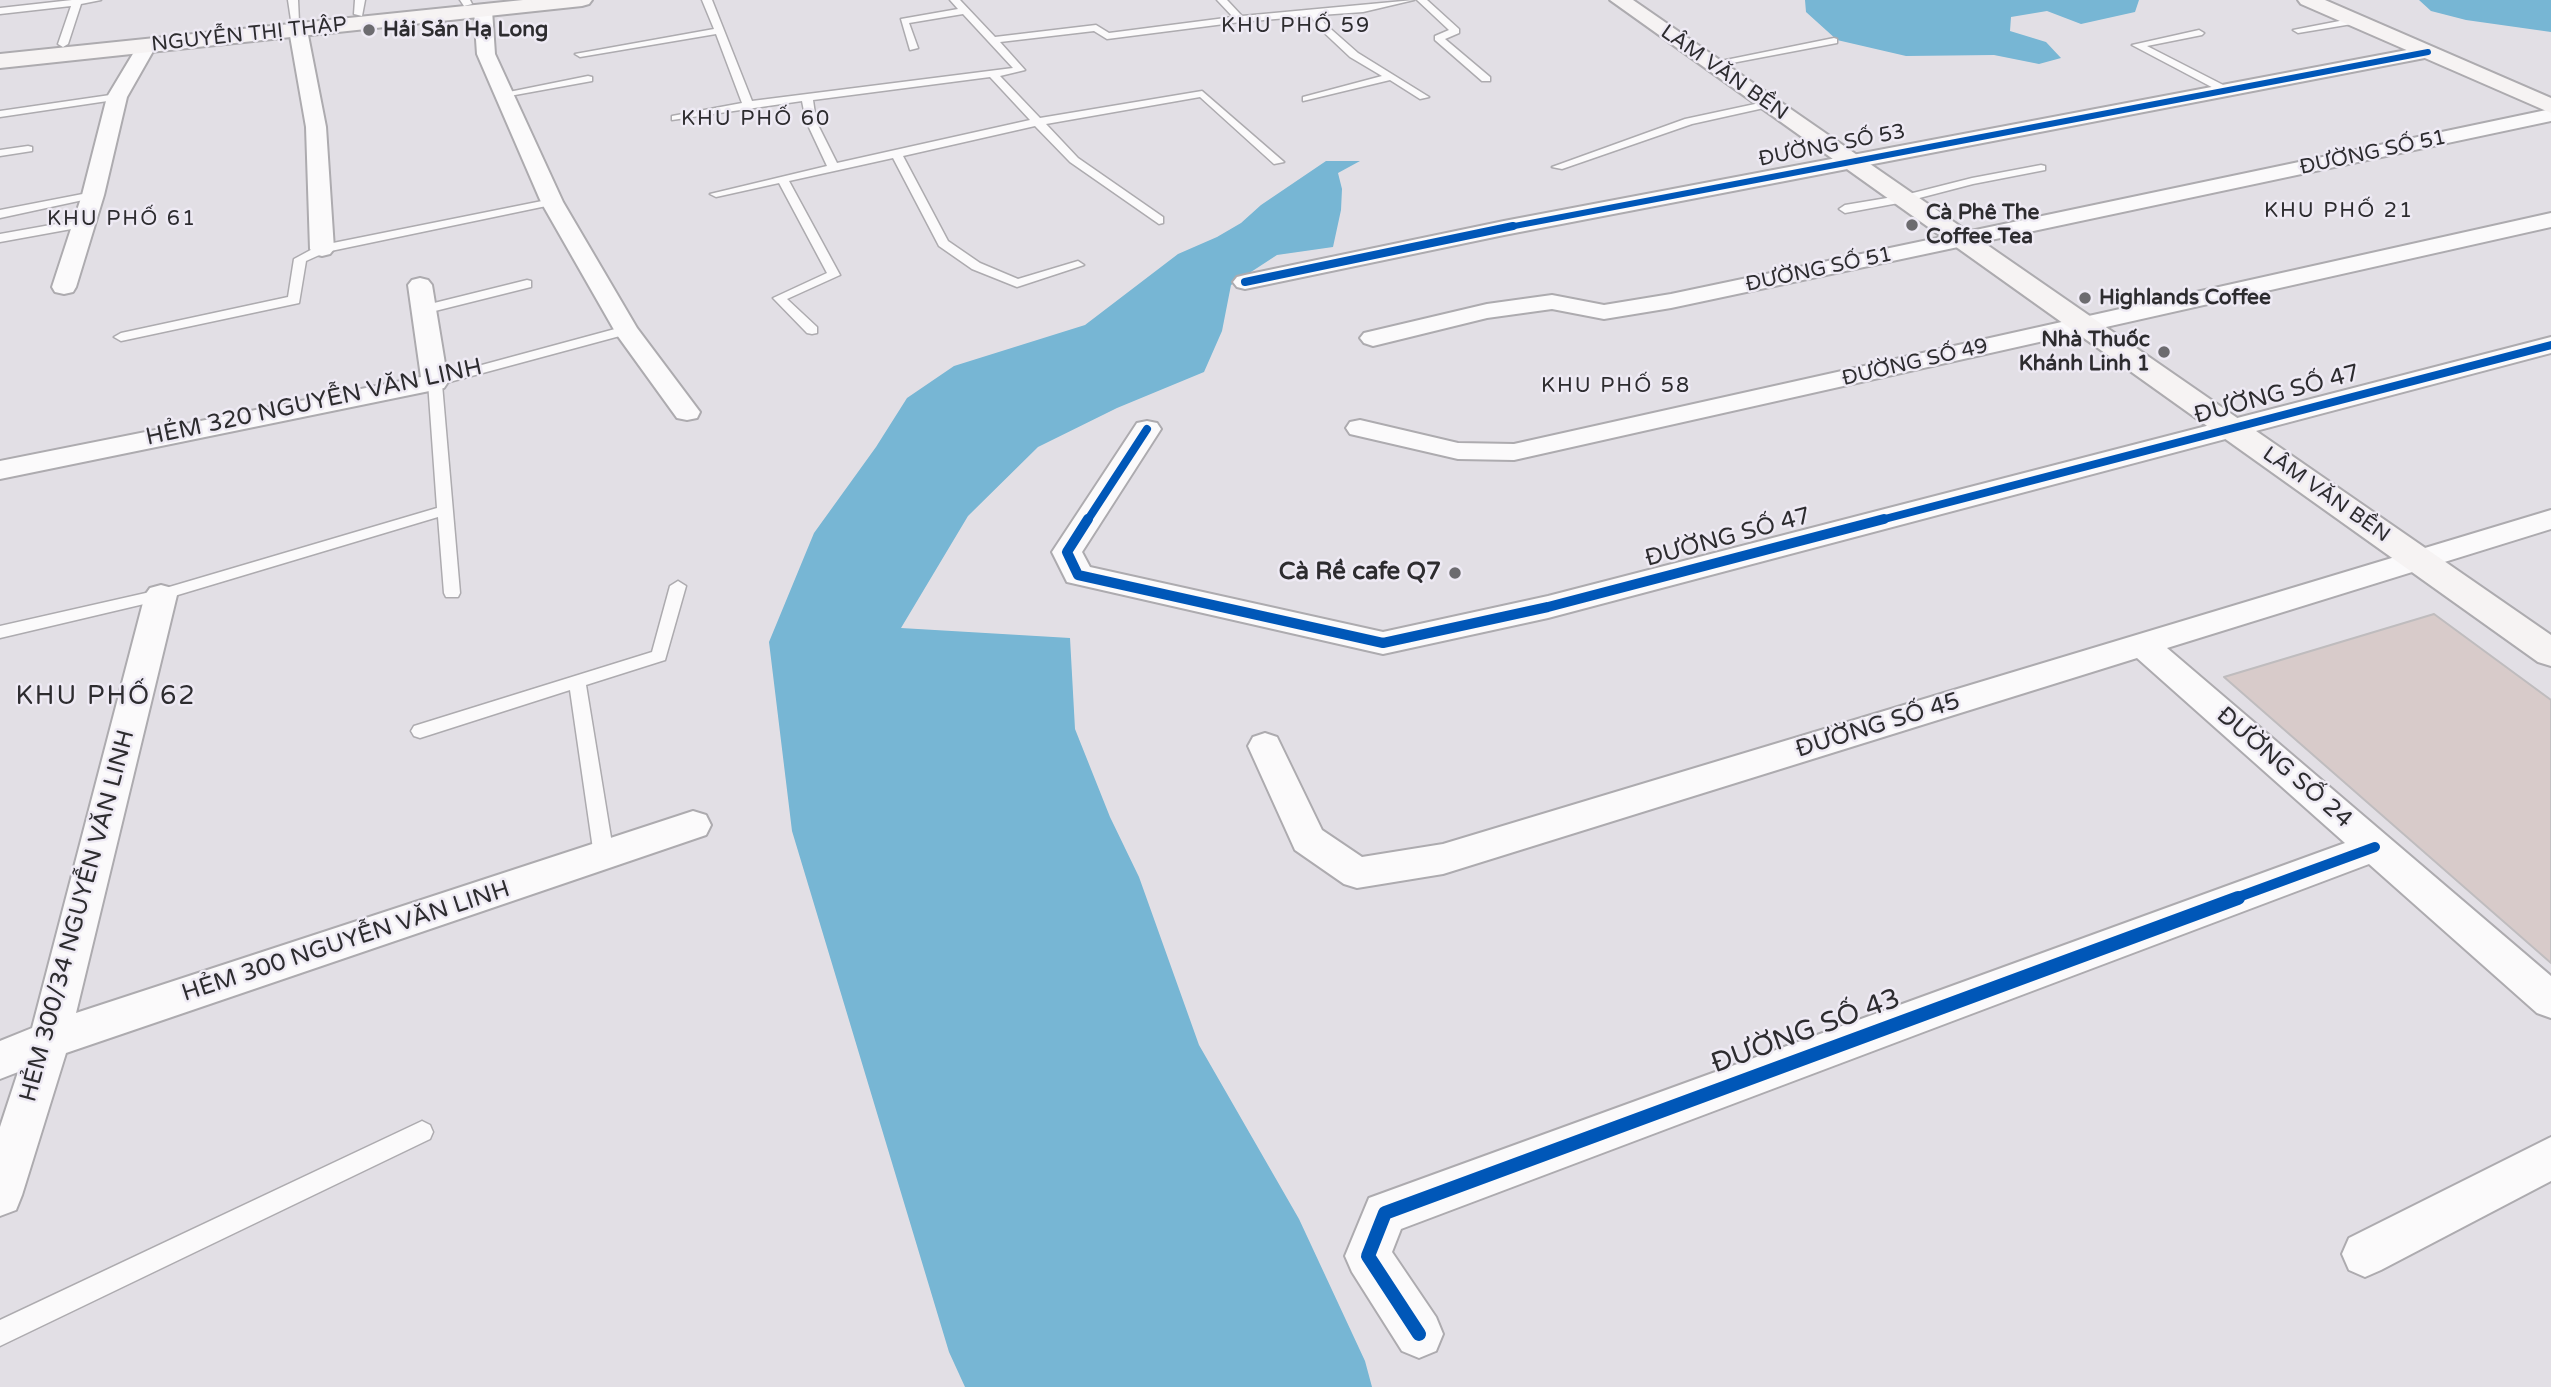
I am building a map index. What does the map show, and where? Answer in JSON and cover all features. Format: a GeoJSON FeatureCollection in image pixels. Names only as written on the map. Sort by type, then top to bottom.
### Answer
{"type":"FeatureCollection","features":[{"type":"Feature","properties":{"kind":"street","name":"NGUYỄN THỊ THẬP"},"geometry":{"type":"LineString","coordinates":[[0,61],[147,46],[360,7],[472,5],[503,0]]}},
{"type":"Feature","properties":{"kind":"street","name":"NGUYỄN THỊ THẬP"},"geometry":{"type":"LineString","coordinates":[[0,51],[296,17],[582,0]]}},
{"type":"Feature","properties":{"kind":"street","name":"LÂM VĂN BỀN"},"geometry":{"type":"LineString","coordinates":[[1620,0],[2551,653]]}},
{"type":"Feature","properties":{"kind":"street"},"geometry":{"type":"LineString","coordinates":[[2308,0],[2551,106]]}},
{"type":"Feature","properties":{"kind":"street"},"geometry":{"type":"LineString","coordinates":[[472,5],[486,54],[552,202],[626,330],[687,412]]}},
{"type":"Feature","properties":{"kind":"street"},"geometry":{"type":"LineString","coordinates":[[296,17],[316,127],[322,249]]}},
{"type":"Feature","properties":{"kind":"street"},"geometry":{"type":"LineString","coordinates":[[65,287],[93,195],[117,97],[147,46]]}},
{"type":"Feature","properties":{"kind":"street","name":"ĐƯỜNG SỐ 53"},"geometry":{"type":"LineString","coordinates":[[1245,282],[1504,228],[2428,52]]}},
{"type":"Feature","properties":{"kind":"street","name":"ĐƯỜNG SỐ 51"},"geometry":{"type":"LineString","coordinates":[[1373,338],[1487,311],[1552,302],[1604,312],[1671,301],[2551,115]]}},
{"type":"Feature","properties":{"kind":"street","name":"ĐƯỜNG SỐ 49"},"geometry":{"type":"LineString","coordinates":[[1360,428],[1458,451],[1514,452],[2551,220]]}},
{"type":"Feature","properties":{"kind":"street"},"geometry":{"type":"LineString","coordinates":[[422,298],[435,382]]}},
{"type":"Feature","properties":{"kind":"street","name":"ĐƯỜNG SỐ 47"},"geometry":{"type":"LineString","coordinates":[[1147,429],[1067,551],[1078,575],[1383,643],[1548,607],[2551,345]]}},
{"type":"Feature","properties":{"kind":"street","name":"HẺM 320 NGUYỄN VĂN LINH"},"geometry":{"type":"LineString","coordinates":[[0,470],[435,382]]}},
{"type":"Feature","properties":{"kind":"street","name":"ĐƯỜNG SỐ 45"},"geometry":{"type":"LineString","coordinates":[[1265,746],[1308,840],[1357,873],[1443,859],[2551,519]]}},
{"type":"Feature","properties":{"kind":"street","name":"HẺM 300/34 NGUYỄN VĂN LINH"},"geometry":{"type":"LineString","coordinates":[[0,1195],[49,1040],[161,594]]}},
{"type":"Feature","properties":{"kind":"street","name":"ĐƯỜNG SỐ 24"},"geometry":{"type":"LineString","coordinates":[[2143,645],[2551,1001]]}},
{"type":"Feature","properties":{"kind":"street","name":"HẺM 300 NGUYỄN VĂN LINH"},"geometry":{"type":"LineString","coordinates":[[0,1060],[49,1040],[693,825]]}},
{"type":"Feature","properties":{"kind":"street","name":"ĐƯỜNG SỐ 43"},"geometry":{"type":"LineString","coordinates":[[1419,1334],[1368,1256],[1385,1213],[2375,847]]}},
{"type":"Feature","properties":{"kind":"street"},"geometry":{"type":"LineString","coordinates":[[2365,1254],[2551,1158]]}},
{"type":"Feature","properties":{"kind":"lane"},"geometry":{"type":"LineString","coordinates":[[0,11],[96,0]]}},
{"type":"Feature","properties":{"kind":"lane"},"geometry":{"type":"LineString","coordinates":[[706,0],[748,105]]}},
{"type":"Feature","properties":{"kind":"lane"},"geometry":{"type":"LineString","coordinates":[[676,118],[748,105],[1020,70],[956,0]]}},
{"type":"Feature","properties":{"kind":"lane"},"geometry":{"type":"LineString","coordinates":[[1222,0],[1240,19]]}},
{"type":"Feature","properties":{"kind":"lane"},"geometry":{"type":"LineString","coordinates":[[1354,0],[1363,9]]}},
{"type":"Feature","properties":{"kind":"lane"},"geometry":{"type":"LineString","coordinates":[[993,40],[1096,28],[1107,36],[1240,19],[1363,9],[1409,0]]}},
{"type":"Feature","properties":{"kind":"lane"},"geometry":{"type":"LineString","coordinates":[[1422,0],[1455,31],[1437,38],[1486,79]]}},
{"type":"Feature","properties":{"kind":"lane"},"geometry":{"type":"LineString","coordinates":[[63,44],[78,1]]}},
{"type":"Feature","properties":{"kind":"lane"},"geometry":{"type":"LineString","coordinates":[[913,48],[904,20],[964,11]]}},
{"type":"Feature","properties":{"kind":"lane"},"geometry":{"type":"LineString","coordinates":[[1315,14],[1320,24],[1354,55],[1424,97]]}},
{"type":"Feature","properties":{"kind":"lane"},"geometry":{"type":"LineString","coordinates":[[2298,30],[2355,21]]}},
{"type":"Feature","properties":{"kind":"lane"},"geometry":{"type":"LineString","coordinates":[[580,54],[719,31]]}},
{"type":"Feature","properties":{"kind":"lane"},"geometry":{"type":"LineString","coordinates":[[2199,33],[2137,45],[2227,91]]}},
{"type":"Feature","properties":{"kind":"lane"},"geometry":{"type":"LineString","coordinates":[[1711,64],[1834,41]]}},
{"type":"Feature","properties":{"kind":"lane"},"geometry":{"type":"LineString","coordinates":[[992,74],[1074,160],[1159,220]]}},
{"type":"Feature","properties":{"kind":"lane"},"geometry":{"type":"LineString","coordinates":[[1307,99],[1391,77]]}},
{"type":"Feature","properties":{"kind":"lane"},"geometry":{"type":"LineString","coordinates":[[504,94],[588,79]]}},
{"type":"Feature","properties":{"kind":"lane"},"geometry":{"type":"LineString","coordinates":[[716,194],[1038,122],[1202,94],[1278,162]]}},
{"type":"Feature","properties":{"kind":"lane"},"geometry":{"type":"LineString","coordinates":[[0,114],[117,97]]}},
{"type":"Feature","properties":{"kind":"lane"},"geometry":{"type":"LineString","coordinates":[[807,97],[811,121],[834,167]]}},
{"type":"Feature","properties":{"kind":"lane"},"geometry":{"type":"LineString","coordinates":[[1558,167],[1689,121],[1769,104]]}},
{"type":"Feature","properties":{"kind":"lane"},"geometry":{"type":"LineString","coordinates":[[0,153],[27,149]]}},
{"type":"Feature","properties":{"kind":"lane"},"geometry":{"type":"LineString","coordinates":[[897,155],[943,243],[976,266],[1017,284],[1078,265]]}},
{"type":"Feature","properties":{"kind":"lane"},"geometry":{"type":"LineString","coordinates":[[1845,209],[1903,199],[1972,181],[2040,168]]}},
{"type":"Feature","properties":{"kind":"lane"},"geometry":{"type":"LineString","coordinates":[[783,180],[834,275],[779,299],[813,330]]}},
{"type":"Feature","properties":{"kind":"lane"},"geometry":{"type":"LineString","coordinates":[[0,214],[93,195]]}},
{"type":"Feature","properties":{"kind":"lane"},"geometry":{"type":"LineString","coordinates":[[121,337],[294,300],[300,259],[322,249],[552,202]]}},
{"type":"Feature","properties":{"kind":"lane"},"geometry":{"type":"LineString","coordinates":[[0,238],[85,223]]}},
{"type":"Feature","properties":{"kind":"lane"},"geometry":{"type":"LineString","coordinates":[[422,298],[527,284]]}},
{"type":"Feature","properties":{"kind":"lane","name":"HẺM 320 NGUYỄN VĂN LINH"},"geometry":{"type":"LineString","coordinates":[[435,382],[626,330]]}},
{"type":"Feature","properties":{"kind":"lane"},"geometry":{"type":"LineString","coordinates":[[435,382],[443,511],[452,593]]}},
{"type":"Feature","properties":{"kind":"lane"},"geometry":{"type":"LineString","coordinates":[[0,632],[161,594],[443,511]]}},
{"type":"Feature","properties":{"kind":"lane"},"geometry":{"type":"LineString","coordinates":[[420,731],[659,656],[678,586]]}},
{"type":"Feature","properties":{"kind":"lane"},"geometry":{"type":"LineString","coordinates":[[577,682],[604,856]]}},
{"type":"Feature","properties":{"kind":"lane"},"geometry":{"type":"LineString","coordinates":[[0,1334],[422,1132]]}},
{"type":"Feature","properties":{"kind":"water"},"geometry":{"type":"Polygon","coordinates":[[[1805,0],[2139,0],[2135,12],[2081,24],[2047,11],[2011,17],[2010,31],[2046,42],[2061,58],[2039,64],[1994,55],[1906,56],[1837,40],[1806,12],[1805,0]]]}},
{"type":"Feature","properties":{"kind":"water"},"geometry":{"type":"Polygon","coordinates":[[[2419,0],[2551,0],[2551,32],[2466,20],[2431,11],[2419,0]]]}},
{"type":"Feature","properties":{"kind":"water"},"geometry":{"type":"Polygon","coordinates":[[[1326,161],[1360,161],[1338,173],[1342,189],[1341,210],[1333,247],[1277,255],[1231,285],[1222,331],[1204,372],[1117,408],[1038,447],[968,516],[901,628],[1070,638],[1075,729],[1110,817],[1139,877],[1199,1045],[1299,1219],[1365,1361],[1372,1387],[965,1387],[949,1352],[792,831],[769,642],[814,533],[876,447],[907,398],[954,366],[1085,325],[1178,254],[1241,223],[1261,205],[1326,161]]]}},
{"type":"Feature","properties":{"kind":"building"},"geometry":{"type":"Polygon","coordinates":[[[2434,614],[2551,700],[2551,963],[2224,677],[2434,614]]]}},
{"type":"Feature","properties":{"kind":"cycle path"},"geometry":{"type":"LineString","coordinates":[[1245,282],[1504,228],[2428,52]]}},
{"type":"Feature","properties":{"kind":"cycle path"},"geometry":{"type":"LineString","coordinates":[[1147,429],[1067,552],[1078,575],[1383,643],[1548,607],[2551,345]]}},
{"type":"Feature","properties":{"kind":"cycle path"},"geometry":{"type":"LineString","coordinates":[[1419,1334],[1368,1256],[1385,1213],[2375,847]]}},
{"type":"Feature","properties":{"kind":"place","name":"Hải Sản Hạ Long"},"geometry":{"type":"Point","coordinates":[369,30]}},
{"type":"Feature","properties":{"kind":"place","name":"Cà Phê The Coffee Tea"},"geometry":{"type":"Point","coordinates":[1912,225]}},
{"type":"Feature","properties":{"kind":"place","name":"Highlands Coffee"},"geometry":{"type":"Point","coordinates":[2085,298]}},
{"type":"Feature","properties":{"kind":"place","name":"Nhà Thuốc Khánh Linh 1"},"geometry":{"type":"Point","coordinates":[2164,352]}},
{"type":"Feature","properties":{"kind":"place","name":"Cà Rề cafe Q7"},"geometry":{"type":"Point","coordinates":[1455,573]}},
{"type":"Feature","properties":{"kind":"district","name":"KHU PHỐ 59"},"geometry":{"type":"Point","coordinates":[1296,26]}},
{"type":"Feature","properties":{"kind":"district","name":"KHU PHỐ 60"},"geometry":{"type":"Point","coordinates":[756,119]}},
{"type":"Feature","properties":{"kind":"district","name":"KHU PHỐ 21"},"geometry":{"type":"Point","coordinates":[2339,211]}},
{"type":"Feature","properties":{"kind":"district","name":"KHU PHỐ 61"},"geometry":{"type":"Point","coordinates":[122,219]}},
{"type":"Feature","properties":{"kind":"district","name":"KHU PHỐ 58"},"geometry":{"type":"Point","coordinates":[1616,386]}},
{"type":"Feature","properties":{"kind":"district","name":"KHU PHỐ 62"},"geometry":{"type":"Point","coordinates":[106,697]}}]}
